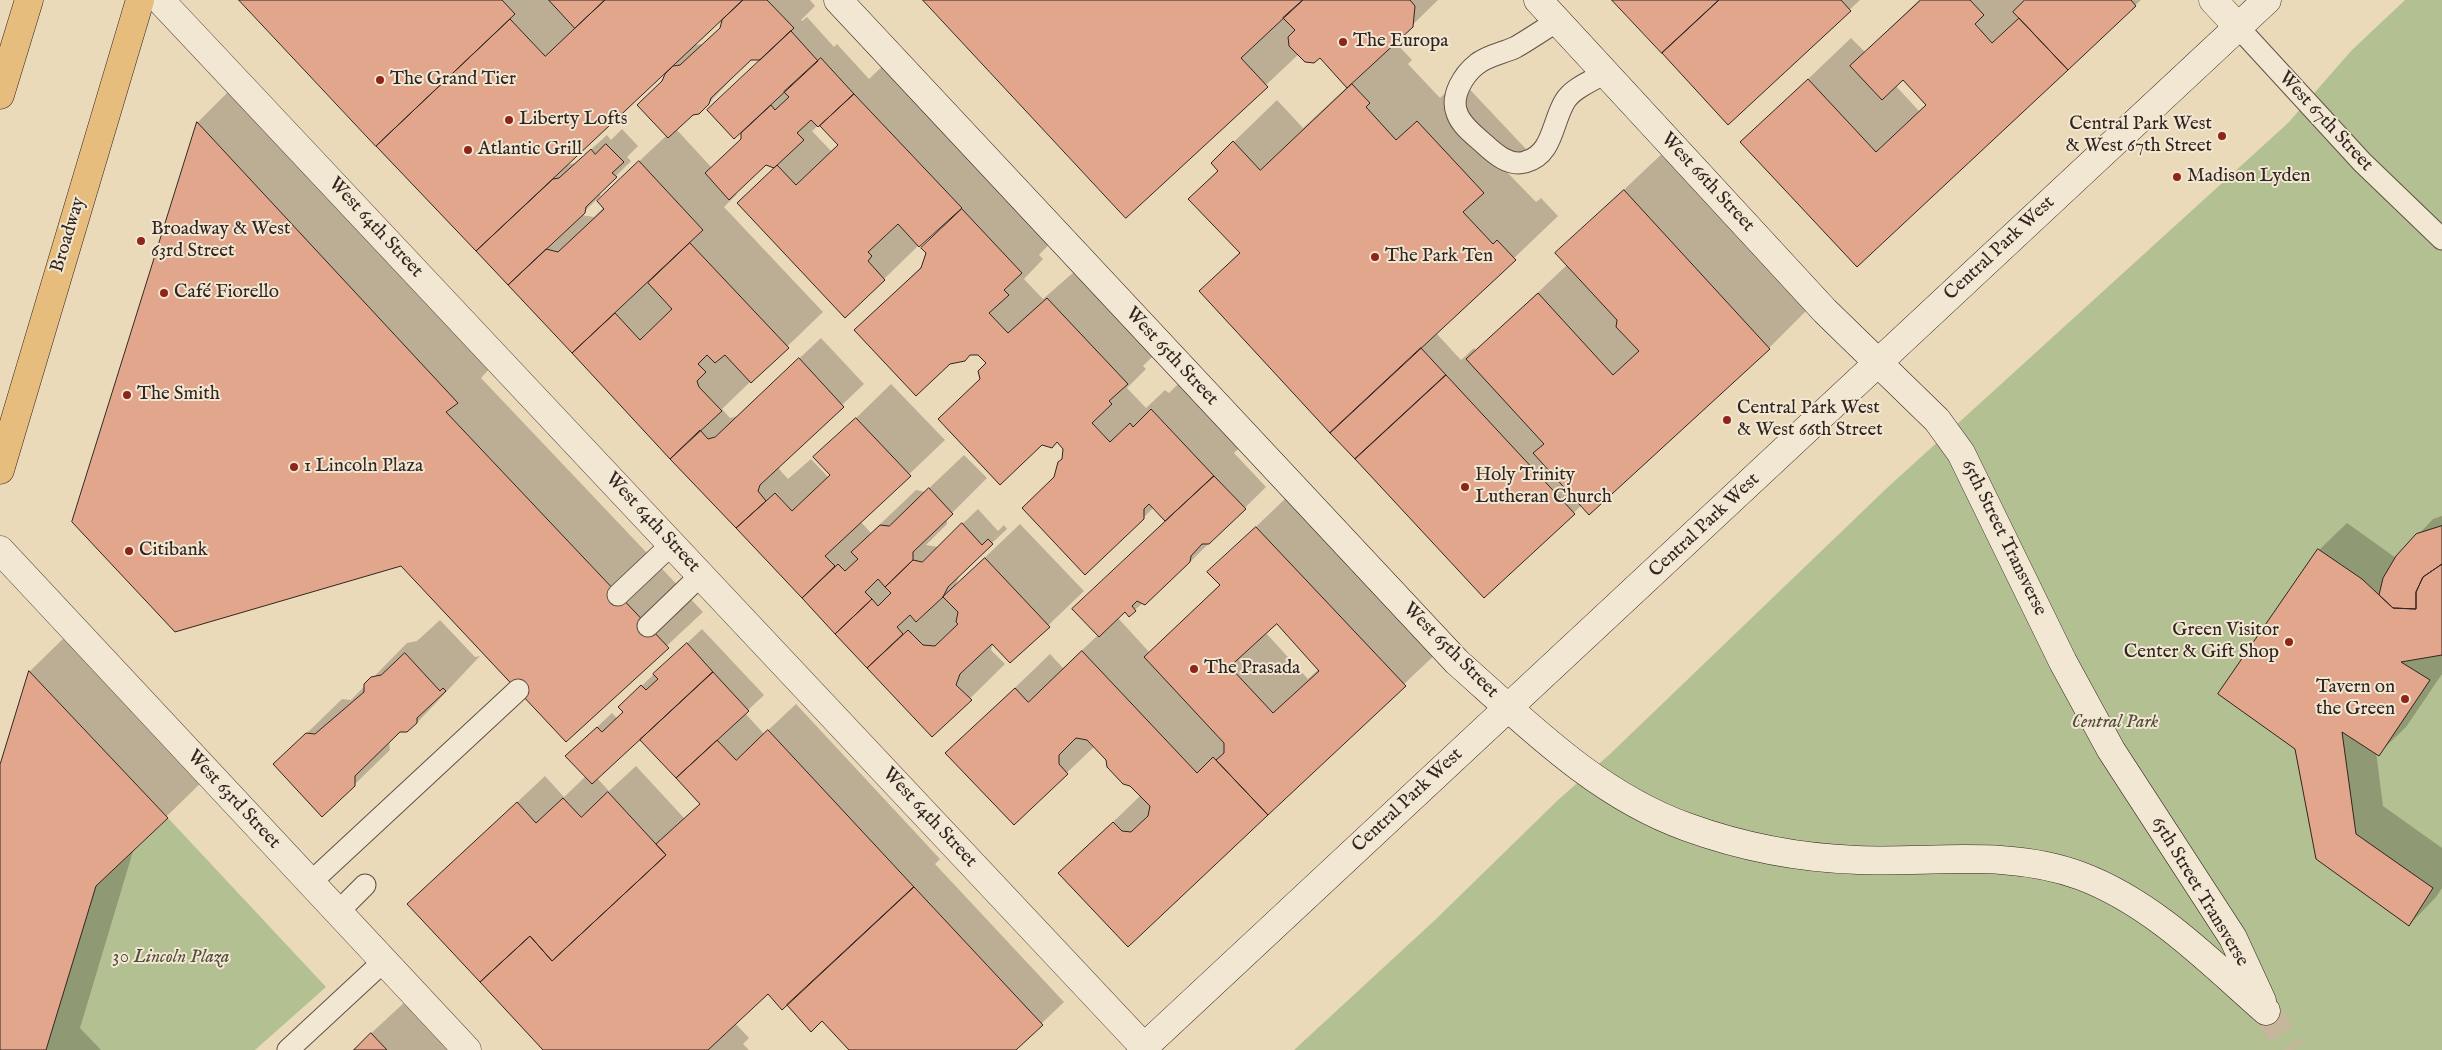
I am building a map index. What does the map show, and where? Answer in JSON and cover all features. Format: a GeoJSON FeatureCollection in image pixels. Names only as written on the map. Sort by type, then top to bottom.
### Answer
{"type":"FeatureCollection","features":[{"type":"Feature","properties":{"kind":"main road"},"geometry":{"type":"LineString","coordinates":[[0,95],[29,0]]}},
{"type":"Feature","properties":{"kind":"main road","name":"Broadway"},"geometry":{"type":"LineString","coordinates":[[0,470],[140,0]]}},
{"type":"Feature","properties":{"kind":"main road","name":"West 64th Street"},"geometry":{"type":"LineString","coordinates":[[160,0],[1143,1048]]}},
{"type":"Feature","properties":{"kind":"main road","name":"West 65th Street"},"geometry":{"type":"LineString","coordinates":[[838,0],[1457,662],[1509,708]]}},
{"type":"Feature","properties":{"kind":"main road","name":"West 66th Street"},"geometry":{"type":"LineString","coordinates":[[1538,0],[1825,311],[1879,363]]}},
{"type":"Feature","properties":{"kind":"main road","name":"West 67th Street"},"geometry":{"type":"LineString","coordinates":[[2213,0],[2238,27]]}},
{"type":"Feature","properties":{"kind":"main road","name":"Central Park West"},"geometry":{"type":"LineString","coordinates":[[1143,1048],[2267,0]]}},
{"type":"Feature","properties":{"kind":"main road","name":"65th Street Transverse"},"geometry":{"type":"LineString","coordinates":[[1509,708],[1596,779],[1652,813],[1720,838],[1788,854],[1860,860],[1985,859],[2054,867],[2083,877],[2111,890],[2168,927],[2266,1011],[2232,938],[2111,750],[2073,680],[1961,453],[1937,420],[1879,363]]}},
{"type":"Feature","properties":{"kind":"main road","name":"West 63rd Street"},"geometry":{"type":"LineString","coordinates":[[0,550],[466,1050]]}},
{"type":"Feature","properties":{"kind":"lane"},"geometry":{"type":"LineString","coordinates":[[1558,21],[1514,48],[1478,63],[1462,80],[1455,98],[1457,113],[1468,129],[1495,154],[1514,163],[1525,162],[1539,154],[1552,137],[1565,102],[1574,91],[1605,73]]}},
{"type":"Feature","properties":{"kind":"lane","name":"West 67th Street"},"geometry":{"type":"LineString","coordinates":[[2238,27],[2362,162],[2442,239]]}},
{"type":"Feature","properties":{"kind":"lane"},"geometry":{"type":"LineString","coordinates":[[618,595],[672,544]]}},
{"type":"Feature","properties":{"kind":"lane"},"geometry":{"type":"LineString","coordinates":[[648,626],[701,575]]}},
{"type":"Feature","properties":{"kind":"lane"},"geometry":{"type":"LineString","coordinates":[[310,882],[518,690]]}},
{"type":"Feature","properties":{"kind":"lane"},"geometry":{"type":"LineString","coordinates":[[338,912],[365,885]]}},
{"type":"Feature","properties":{"kind":"lane"},"geometry":{"type":"LineString","coordinates":[[288,1050],[384,962]]}},
{"type":"Feature","properties":{"kind":"green space","name":"Central Park"},"geometry":{"type":"Polygon","coordinates":[[[2405,0],[2442,0],[2442,1050],[1294,1050],[1435,920],[1558,800],[1610,754],[1888,487],[2288,123],[2351,51],[2405,0]]]}},
{"type":"Feature","properties":{"kind":"green space","name":"30 Lincoln Plaza"},"geometry":{"type":"Polygon","coordinates":[[[168,818],[326,987],[255,1050],[46,1050],[96,886],[168,818]]]}},
{"type":"Feature","properties":{"kind":"building","name":"The Grand Tier"},"geometry":{"type":"Polygon","coordinates":[[[239,0],[502,0],[515,14],[376,146],[239,0]]]}},
{"type":"Feature","properties":{"kind":"building"},"geometry":{"type":"Polygon","coordinates":[[[549,0],[605,0],[575,28],[549,0]]]}},
{"type":"Feature","properties":{"kind":"building","name":"Liberty Lofts"},"geometry":{"type":"Polygon","coordinates":[[[605,0],[743,0],[476,251],[376,146],[510,19],[545,56],[605,0]]]}},
{"type":"Feature","properties":{"kind":"building"},"geometry":{"type":"Polygon","coordinates":[[[743,0],[767,0],[794,28],[760,60],[751,60],[711,98],[709,104],[699,114],[693,115],[668,138],[637,105],[662,81],[665,74],[673,66],[680,65],[720,28],[722,20],[743,0]]]}},
{"type":"Feature","properties":{"kind":"building"},"geometry":{"type":"Polygon","coordinates":[[[923,0],[1303,0],[1241,58],[1268,87],[1126,218],[923,0]]]}},
{"type":"Feature","properties":{"kind":"building","name":"The Europa"},"geometry":{"type":"Polygon","coordinates":[[[1303,0],[1410,0],[1415,6],[1413,27],[1347,88],[1320,58],[1314,63],[1305,62],[1289,46],[1288,37],[1295,30],[1283,18],[1303,0]]]}},
{"type":"Feature","properties":{"kind":"building"},"geometry":{"type":"Polygon","coordinates":[[[1612,0],[1719,0],[1662,53],[1612,0]]]}},
{"type":"Feature","properties":{"kind":"building"},"geometry":{"type":"Polygon","coordinates":[[[1719,0],[1841,0],[1851,11],[1728,125],[1662,53],[1719,0]]]}},
{"type":"Feature","properties":{"kind":"building"},"geometry":{"type":"Polygon","coordinates":[[[1921,0],[1970,0],[1984,15],[1975,24],[1992,43],[2019,18],[2068,70],[1857,267],[1740,142],[1808,79],[1876,152],[1926,105],[1903,80],[1882,100],[1850,66],[1921,0]]]}},
{"type":"Feature","properties":{"kind":"building"},"geometry":{"type":"Polygon","coordinates":[[[2025,0],[2131,0],[2136,6],[2068,70],[2013,12],[2025,0]]]}},
{"type":"Feature","properties":{"kind":"building"},"geometry":{"type":"Polygon","coordinates":[[[791,31],[818,61],[734,139],[707,110],[791,31]]]}},
{"type":"Feature","properties":{"kind":"building"},"geometry":{"type":"Polygon","coordinates":[[[821,58],[854,94],[818,127],[811,120],[797,133],[804,140],[774,168],[766,165],[729,200],[705,173],[741,139],[741,133],[771,105],[775,110],[789,97],[784,92],[821,58]]]}},
{"type":"Feature","properties":{"kind":"building","name":"The Park Ten"},"geometry":{"type":"Polygon","coordinates":[[[1352,84],[1370,103],[1366,107],[1396,140],[1417,121],[1484,193],[1463,212],[1493,244],[1497,240],[1516,260],[1330,433],[1199,291],[1240,253],[1188,199],[1218,171],[1211,163],[1233,141],[1260,170],[1352,84]]]}},
{"type":"Feature","properties":{"kind":"building"},"geometry":{"type":"Polygon","coordinates":[[[854,94],[962,208],[919,247],[898,224],[868,252],[872,256],[868,261],[885,280],[845,318],[737,203],[777,165],[796,185],[838,145],[820,126],[854,94]]]}},
{"type":"Feature","properties":{"kind":"building","name":"1 Lincoln Plaza"},"geometry":{"type":"Polygon","coordinates":[[[197,122],[458,403],[446,412],[669,648],[566,742],[401,566],[175,632],[72,522],[197,122]]]}},
{"type":"Feature","properties":{"kind":"building"},"geometry":{"type":"Polygon","coordinates":[[[606,144],[624,162],[612,173],[617,177],[586,207],[585,213],[508,285],[476,251],[553,179],[559,178],[591,149],[595,154],[606,144]]]}},
{"type":"Feature","properties":{"kind":"building"},"geometry":{"type":"Polygon","coordinates":[[[639,161],[703,230],[572,353],[508,285],[546,249],[558,252],[604,209],[597,201],[639,161]]]}},
{"type":"Feature","properties":{"kind":"building"},"geometry":{"type":"Polygon","coordinates":[[[1624,190],[1770,349],[1589,515],[1533,453],[1544,444],[1466,359],[1538,293],[1613,375],[1639,351],[1616,327],[1617,320],[1555,253],[1624,190]]]}},
{"type":"Feature","properties":{"kind":"building"},"geometry":{"type":"Polygon","coordinates":[[[962,209],[1022,273],[1004,290],[1009,295],[989,313],[1008,333],[1047,298],[1128,384],[1109,401],[1112,404],[1092,423],[1110,442],[1130,423],[1133,427],[1151,409],[1214,476],[1165,521],[1149,504],[1144,509],[1144,519],[1085,575],[1022,508],[1054,477],[1058,462],[1062,459],[1063,449],[1057,442],[1052,448],[1042,445],[1000,485],[938,419],[980,379],[978,371],[986,363],[978,355],[970,355],[965,361],[950,364],[916,396],[854,330],[921,268],[926,253],[921,248],[962,209]]]}},
{"type":"Feature","properties":{"kind":"building"},"geometry":{"type":"Polygon","coordinates":[[[690,243],[789,348],[751,383],[725,355],[715,363],[707,355],[698,364],[706,372],[697,381],[699,387],[722,411],[670,459],[572,353],[615,313],[640,340],[672,309],[648,283],[690,243]]]}},
{"type":"Feature","properties":{"kind":"building"},"geometry":{"type":"Polygon","coordinates":[[[1421,348],[1446,375],[1355,459],[1330,433],[1421,348]]]}},
{"type":"Feature","properties":{"kind":"building"},"geometry":{"type":"Polygon","coordinates":[[[799,358],[844,407],[760,485],[758,491],[766,501],[736,528],[670,459],[700,430],[708,439],[715,437],[799,358]]]}},
{"type":"Feature","properties":{"kind":"building","name":"Holy Trinity Lutheran Church"},"geometry":{"type":"Polygon","coordinates":[[[1446,375],[1575,514],[1484,598],[1355,459],[1446,375]]]}},
{"type":"Feature","properties":{"kind":"building"},"geometry":{"type":"Polygon","coordinates":[[[856,418],[911,476],[825,556],[835,566],[802,598],[736,528],[775,493],[792,511],[830,475],[813,457],[856,418]]]}},
{"type":"Feature","properties":{"kind":"building"},"geometry":{"type":"Polygon","coordinates":[[[1214,476],[1246,509],[1209,544],[1202,544],[1191,556],[1190,562],[1145,605],[1137,601],[1132,606],[1136,611],[1129,617],[1125,612],[1099,637],[1072,609],[1214,476]]]}},
{"type":"Feature","properties":{"kind":"building"},"geometry":{"type":"Polygon","coordinates":[[[929,488],[953,514],[913,552],[913,560],[885,587],[878,579],[865,592],[872,599],[835,634],[802,598],[838,564],[845,571],[858,559],[851,552],[880,525],[889,526],[929,488]]]}},
{"type":"Feature","properties":{"kind":"building"},"geometry":{"type":"Polygon","coordinates":[[[962,523],[982,545],[988,539],[993,544],[948,587],[943,597],[916,622],[910,615],[897,627],[903,634],[867,668],[835,634],[872,599],[878,606],[891,593],[885,587],[913,560],[922,562],[962,523]]]}},
{"type":"Feature","properties":{"kind":"building"},"geometry":{"type":"Polygon","coordinates":[[[2442,526],[2442,564],[2423,577],[2416,592],[2416,609],[2393,608],[2379,595],[2383,578],[2396,556],[2416,534],[2442,526]]]}},
{"type":"Feature","properties":{"kind":"building","name":"The Prasada"},"geometry":{"type":"Polygon","coordinates":[[[1256,527],[1406,686],[1268,815],[1216,760],[1224,753],[1224,743],[1144,657],[1220,585],[1207,572],[1256,527]],[[1277,624],[1230,667],[1273,713],[1319,671],[1277,624]]]}},
{"type":"Feature","properties":{"kind":"building"},"geometry":{"type":"Polygon","coordinates":[[[2318,549],[2362,579],[2393,608],[2416,609],[2416,592],[2423,577],[2442,564],[2442,655],[2401,662],[2430,680],[2379,756],[2342,732],[2356,834],[2433,888],[2409,926],[2316,859],[2295,749],[2218,694],[2318,549]]]}},
{"type":"Feature","properties":{"kind":"building"},"geometry":{"type":"Polygon","coordinates":[[[985,558],[1050,627],[1010,663],[992,644],[960,674],[956,685],[972,700],[932,737],[867,668],[908,630],[923,645],[935,646],[958,624],[956,622],[958,612],[943,597],[985,558]]]}},
{"type":"Feature","properties":{"kind":"building"},"geometry":{"type":"Polygon","coordinates":[[[687,643],[713,672],[592,784],[565,756],[597,727],[602,732],[623,712],[618,707],[641,685],[646,690],[658,679],[653,674],[687,643]]]}},
{"type":"Feature","properties":{"kind":"building"},"geometry":{"type":"Polygon","coordinates":[[[1082,651],[1197,773],[1213,757],[1268,815],[1128,947],[1058,873],[1113,822],[1122,831],[1131,832],[1148,816],[1150,806],[1130,786],[1123,784],[1107,767],[1106,760],[1087,740],[1076,738],[1059,755],[1059,764],[1068,774],[1014,825],[945,753],[1015,688],[1028,702],[1082,651]]]}},
{"type":"Feature","properties":{"kind":"building"},"geometry":{"type":"Polygon","coordinates":[[[405,653],[440,691],[443,688],[446,691],[417,718],[417,723],[407,732],[400,732],[355,776],[355,786],[322,817],[273,764],[306,733],[315,734],[364,692],[364,684],[371,677],[381,675],[405,653]]]}},
{"type":"Feature","properties":{"kind":"building","name":"30 Lincoln Plaza"},"geometry":{"type":"Polygon","coordinates":[[[29,671],[168,818],[96,886],[46,1050],[0,1050],[0,765],[29,671]]]}},
{"type":"Feature","properties":{"kind":"building"},"geometry":{"type":"Polygon","coordinates":[[[713,672],[749,711],[676,778],[640,740],[713,672]]]}},
{"type":"Feature","properties":{"kind":"building"},"geometry":{"type":"Polygon","coordinates":[[[768,730],[914,887],[782,1010],[768,994],[708,1050],[543,1050],[480,982],[530,936],[552,961],[666,855],[656,844],[700,804],[676,778],[717,740],[736,760],[768,730]]]}},
{"type":"Feature","properties":{"kind":"building"},"geometry":{"type":"Polygon","coordinates":[[[608,792],[666,855],[552,961],[530,936],[480,982],[407,904],[517,802],[536,823],[563,798],[581,817],[608,792]]]}},
{"type":"Feature","properties":{"kind":"building"},"geometry":{"type":"Polygon","coordinates":[[[914,887],[1043,1025],[1016,1050],[849,1050],[822,1021],[811,1032],[787,1005],[914,887]]]}},
{"type":"Feature","properties":{"kind":"building"},"geometry":{"type":"Polygon","coordinates":[[[371,1033],[387,1050],[354,1050],[371,1033]]]}},
{"type":"Feature","properties":{"kind":"tunnel"},"geometry":{"type":"LineString","coordinates":[[2266,1011],[2292,1050]]}},
{"type":"Feature","properties":{"kind":"place","name":"The Europa"},"geometry":{"type":"Point","coordinates":[1343,42]}},
{"type":"Feature","properties":{"kind":"place","name":"The Grand Tier"},"geometry":{"type":"Point","coordinates":[380,80]}},
{"type":"Feature","properties":{"kind":"place","name":"Liberty Lofts"},"geometry":{"type":"Point","coordinates":[509,120]}},
{"type":"Feature","properties":{"kind":"place","name":"Central Park West & West 67th Street"},"geometry":{"type":"Point","coordinates":[2222,136]}},
{"type":"Feature","properties":{"kind":"place","name":"Atlantic Grill"},"geometry":{"type":"Point","coordinates":[468,150]}},
{"type":"Feature","properties":{"kind":"place","name":"Madison Lyden"},"geometry":{"type":"Point","coordinates":[2177,177]}},
{"type":"Feature","properties":{"kind":"place","name":"Broadway & West 63rd Street"},"geometry":{"type":"Point","coordinates":[141,241]}},
{"type":"Feature","properties":{"kind":"place","name":"The Park Ten"},"geometry":{"type":"Point","coordinates":[1375,257]}},
{"type":"Feature","properties":{"kind":"place","name":"Café Fiorello"},"geometry":{"type":"Point","coordinates":[164,293]}},
{"type":"Feature","properties":{"kind":"place","name":"The Smith"},"geometry":{"type":"Point","coordinates":[127,395]}},
{"type":"Feature","properties":{"kind":"place","name":"Central Park West & West 66th Street"},"geometry":{"type":"Point","coordinates":[1727,420]}},
{"type":"Feature","properties":{"kind":"place","name":"1 Lincoln Plaza"},"geometry":{"type":"Point","coordinates":[294,467]}},
{"type":"Feature","properties":{"kind":"place","name":"Holy Trinity Lutheran Church"},"geometry":{"type":"Point","coordinates":[1465,487]}},
{"type":"Feature","properties":{"kind":"place","name":"Citibank"},"geometry":{"type":"Point","coordinates":[129,551]}},
{"type":"Feature","properties":{"kind":"place","name":"Green Visitor Center & Gift Shop"},"geometry":{"type":"Point","coordinates":[2289,642]}},
{"type":"Feature","properties":{"kind":"place","name":"The Prasada"},"geometry":{"type":"Point","coordinates":[1194,669]}},
{"type":"Feature","properties":{"kind":"place","name":"Tavern on the Green"},"geometry":{"type":"Point","coordinates":[2405,699]}}]}
